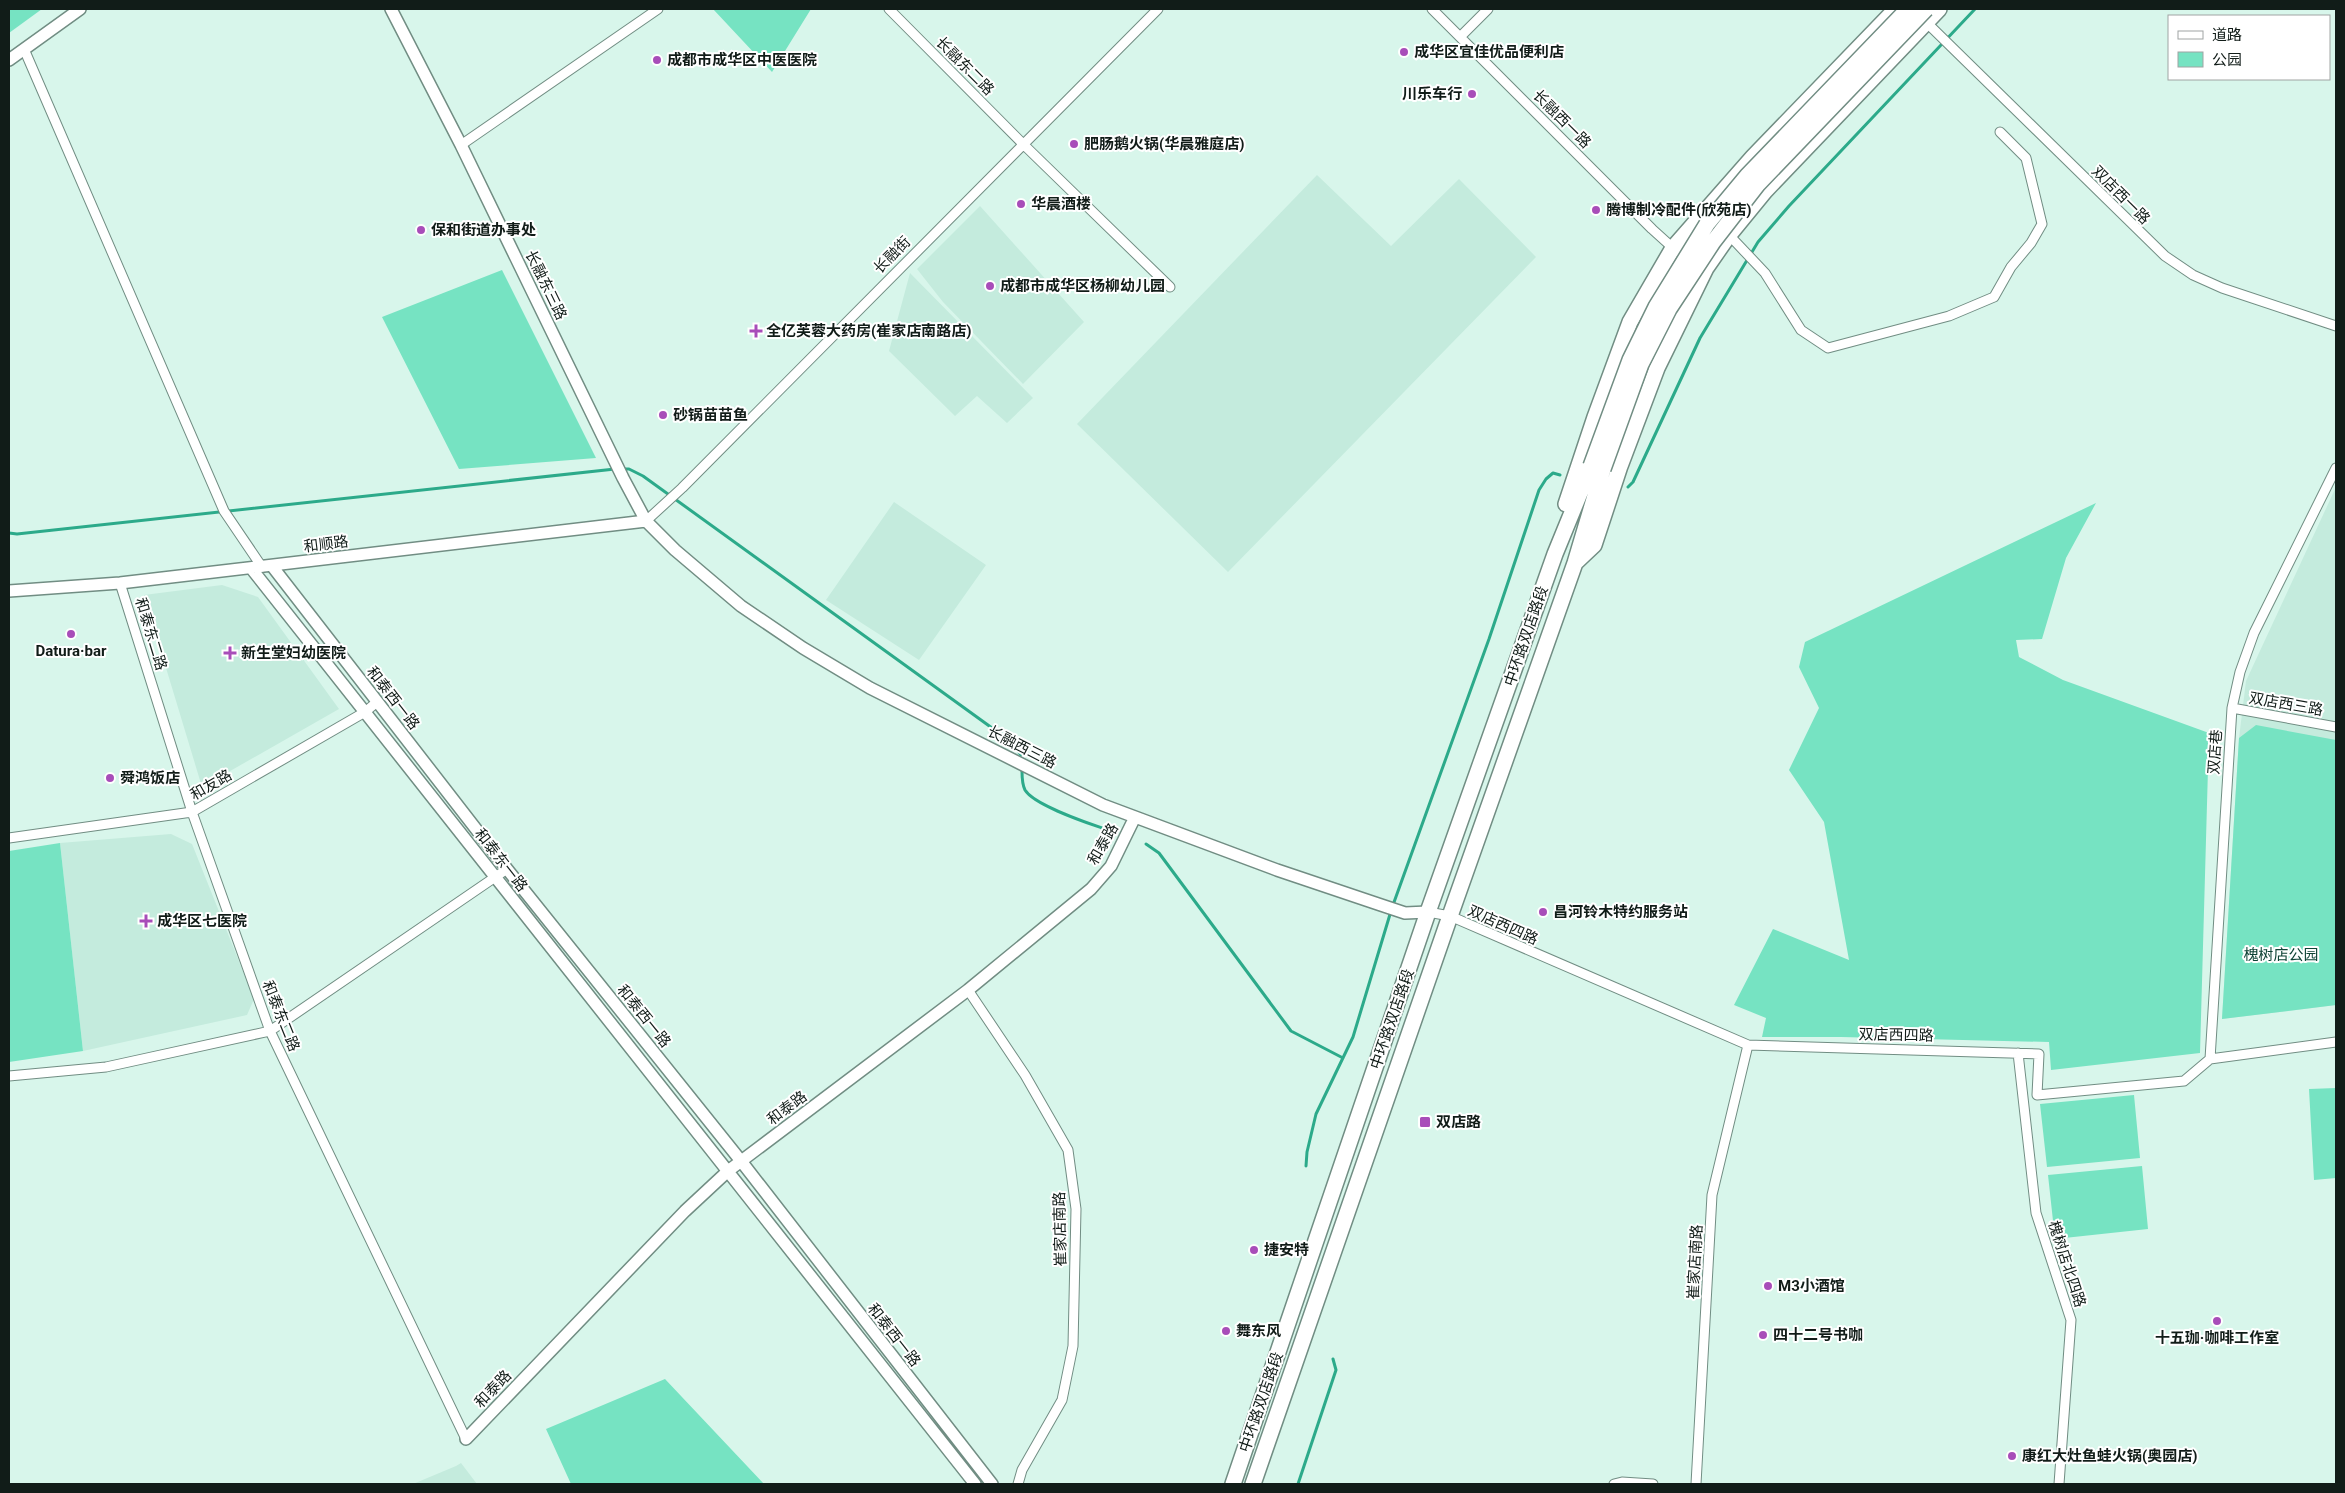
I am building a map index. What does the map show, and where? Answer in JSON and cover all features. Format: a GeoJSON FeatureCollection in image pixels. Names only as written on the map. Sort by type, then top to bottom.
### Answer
{"type":"FeatureCollection","features":[{"type":"Feature","properties":{"kind":"main road"},"geometry":{"type":"LineString","coordinates":[[1555,554],[1570,491],[1630,322],[1673,248],[1753,157],[1896,9]]}},
{"type":"Feature","properties":{"kind":"main road"},"geometry":{"type":"LineString","coordinates":[[1597,468],[1630,360],[1656,307],[1707,224],[1748,176],[1908,9]]}},
{"type":"Feature","properties":{"kind":"main road"},"geometry":{"type":"LineString","coordinates":[[1555,554],[1597,468],[1641,364],[1669,309],[1713,242],[1758,184],[1926,15],[1939,9]]}},
{"type":"Feature","properties":{"kind":"main road"},"geometry":{"type":"LineString","coordinates":[[1575,563],[1594,545],[1620,466],[1657,368],[1706,268],[1729,235],[1765,191],[1926,15]]}},
{"type":"Feature","properties":{"kind":"main road","name":"中环路双店路段"},"geometry":{"type":"LineString","coordinates":[[1253,1484],[1575,563],[1597,468]]}},
{"type":"Feature","properties":{"kind":"main road","name":"中环路双店路段"},"geometry":{"type":"LineString","coordinates":[[1233,1484],[1428,912],[1555,554]]}},
{"type":"Feature","properties":{"kind":"street"},"geometry":{"type":"LineString","coordinates":[[9,60],[80,9]]}},
{"type":"Feature","properties":{"kind":"street","name":"长融东三路"},"geometry":{"type":"LineString","coordinates":[[391,9],[461,145],[613,458],[646,521]]}},
{"type":"Feature","properties":{"kind":"street"},"geometry":{"type":"LineString","coordinates":[[461,145],[658,9]]}},
{"type":"Feature","properties":{"kind":"street","name":"长融东二路"},"geometry":{"type":"LineString","coordinates":[[889,9],[1022,143],[1170,287]]}},
{"type":"Feature","properties":{"kind":"street","name":"长融街"},"geometry":{"type":"LineString","coordinates":[[646,521],[682,488],[1022,143],[1158,9]]}},
{"type":"Feature","properties":{"kind":"street","name":"长融西一路"},"geometry":{"type":"LineString","coordinates":[[1432,9],[1673,248],[1706,268]]}},
{"type":"Feature","properties":{"kind":"street"},"geometry":{"type":"LineString","coordinates":[[1460,37],[1488,9]]}},
{"type":"Feature","properties":{"kind":"street","name":"双店西一路"},"geometry":{"type":"LineString","coordinates":[[1926,15],[1938,34],[2165,256],[2193,275],[2222,288],[2336,326]]}},
{"type":"Feature","properties":{"kind":"street"},"geometry":{"type":"LineString","coordinates":[[24,49],[224,512],[261,567]]}},
{"type":"Feature","properties":{"kind":"street"},"geometry":{"type":"LineString","coordinates":[[1729,235],[1753,258],[1765,273],[1801,330],[1828,348],[1949,316],[1994,297],[2011,267],[2031,243],[2042,224],[2026,158],[2000,132]]}},
{"type":"Feature","properties":{"kind":"street","name":"双店巷"},"geometry":{"type":"LineString","coordinates":[[2210,1059],[2232,708],[2240,672],[2254,633],[2336,468]]}},
{"type":"Feature","properties":{"kind":"street","name":"和顺路"},"geometry":{"type":"LineString","coordinates":[[9,591],[120,583],[646,521]]}},
{"type":"Feature","properties":{"kind":"street","name":"长融西三路"},"geometry":{"type":"LineString","coordinates":[[646,521],[676,550],[741,606],[803,648],[870,688],[1104,805],[1405,913],[1428,912]]}},
{"type":"Feature","properties":{"kind":"street","name":"和泰西一路"},"geometry":{"type":"LineString","coordinates":[[261,567],[377,702],[506,869],[741,1161],[992,1484]]}},
{"type":"Feature","properties":{"kind":"street","name":"和泰东一路"},"geometry":{"type":"LineString","coordinates":[[261,567],[365,712],[728,1170]]}},
{"type":"Feature","properties":{"kind":"street","name":"和泰东二路"},"geometry":{"type":"LineString","coordinates":[[120,583],[192,812],[270,1031],[466,1439]]}},
{"type":"Feature","properties":{"kind":"street","name":"和友路"},"geometry":{"type":"LineString","coordinates":[[9,838],[192,812],[365,712],[377,702]]}},
{"type":"Feature","properties":{"kind":"street","name":"双店西三路"},"geometry":{"type":"LineString","coordinates":[[2232,708],[2336,728]]}},
{"type":"Feature","properties":{"kind":"street","name":"和泰路"},"geometry":{"type":"LineString","coordinates":[[466,1439],[685,1211],[728,1170],[968,990],[1091,889],[1111,866],[1135,817]]}},
{"type":"Feature","properties":{"kind":"street"},"geometry":{"type":"LineString","coordinates":[[9,1076],[106,1067],[270,1031],[506,869]]}},
{"type":"Feature","properties":{"kind":"street","name":"双店西四路"},"geometry":{"type":"LineString","coordinates":[[1428,912],[1450,916],[1748,1045],[2039,1054],[2037,1095],[2184,1081],[2210,1059]]}},
{"type":"Feature","properties":{"kind":"street","name":"崔家店南路"},"geometry":{"type":"LineString","coordinates":[[968,990],[1025,1076],[1068,1150],[1076,1209],[1073,1346],[1062,1400],[1022,1470],[1018,1484]]}},
{"type":"Feature","properties":{"kind":"street"},"geometry":{"type":"LineString","coordinates":[[2210,1059],[2336,1042]]}},
{"type":"Feature","properties":{"kind":"street","name":"崔家店南路"},"geometry":{"type":"LineString","coordinates":[[1696,1484],[1712,1195],[1748,1045]]}},
{"type":"Feature","properties":{"kind":"street","name":"槐树店北四路"},"geometry":{"type":"LineString","coordinates":[[2018,1053],[2036,1213],[2071,1320],[2059,1484]]}},
{"type":"Feature","properties":{"kind":"street","name":"和泰西一路"},"geometry":{"type":"LineString","coordinates":[[728,1170],[975,1484]]}},
{"type":"Feature","properties":{"kind":"street"},"geometry":{"type":"LineString","coordinates":[[1614,1484],[1622,1482],[1653,1484]]}},
{"type":"Feature","properties":{"kind":"shaded area"},"geometry":{"type":"Polygon","coordinates":[[[1317,175],[1391,246],[1459,179],[1536,257],[1228,572],[1077,424],[1317,175]]]}},
{"type":"Feature","properties":{"kind":"shaded area","name":"成都市成华区杨柳幼儿园"},"geometry":{"type":"Polygon","coordinates":[[[980,206],[1084,322],[1023,384],[943,302],[917,269],[980,206]]]}},
{"type":"Feature","properties":{"kind":"shaded area"},"geometry":{"type":"Polygon","coordinates":[[[910,273],[1033,398],[1007,423],[977,396],[955,416],[889,351],[910,273]]]}},
{"type":"Feature","properties":{"kind":"shaded area","name":"槐树店公园"},"geometry":{"type":"Polygon","coordinates":[[[2336,487],[2336,1005],[2222,1019],[2239,738],[2246,681],[2336,487]]]}},
{"type":"Feature","properties":{"kind":"shaded area"},"geometry":{"type":"Polygon","coordinates":[[[894,502],[986,565],[919,660],[826,600],[894,502]]]}},
{"type":"Feature","properties":{"kind":"shaded area","name":"新生堂妇幼医院"},"geometry":{"type":"Polygon","coordinates":[[[222,585],[258,597],[339,709],[202,787],[144,595],[222,585]]]}},
{"type":"Feature","properties":{"kind":"shaded area","name":"成华区七医院"},"geometry":{"type":"Polygon","coordinates":[[[171,834],[192,844],[254,999],[247,1015],[83,1051],[60,843],[171,834]]]}},
{"type":"Feature","properties":{"kind":"shaded area"},"geometry":{"type":"Polygon","coordinates":[[[461,1463],[477,1484],[413,1484],[456,1466],[461,1463]]]}},
{"type":"Feature","properties":{"kind":"green space"},"geometry":{"type":"Polygon","coordinates":[[[9,9],[42,9],[9,33],[9,9]]]}},
{"type":"Feature","properties":{"kind":"green space"},"geometry":{"type":"Polygon","coordinates":[[[713,9],[811,9],[772,72],[713,9]]]}},
{"type":"Feature","properties":{"kind":"green space"},"geometry":{"type":"Polygon","coordinates":[[[502,270],[596,458],[459,469],[382,317],[502,270]]]}},
{"type":"Feature","properties":{"kind":"green space"},"geometry":{"type":"Polygon","coordinates":[[[2096,503],[2066,558],[2042,639],[2016,640],[2019,657],[2063,680],[2209,733],[2200,1053],[2051,1070],[2049,1042],[1762,1037],[1766,1018],[1734,1005],[1773,929],[1849,960],[1824,822],[1789,770],[1819,708],[1799,667],[1805,642],[2096,503]]]}},
{"type":"Feature","properties":{"kind":"green space","name":"槐树店公园"},"geometry":{"type":"Polygon","coordinates":[[[2256,725],[2336,740],[2336,1005],[2222,1019],[2239,738],[2256,725]]]}},
{"type":"Feature","properties":{"kind":"green space"},"geometry":{"type":"Polygon","coordinates":[[[60,843],[83,1051],[9,1062],[9,851],[60,843]]]}},
{"type":"Feature","properties":{"kind":"green space"},"geometry":{"type":"Polygon","coordinates":[[[2336,1088],[2336,1178],[2314,1180],[2309,1089],[2336,1088]]]}},
{"type":"Feature","properties":{"kind":"green space"},"geometry":{"type":"Polygon","coordinates":[[[2134,1095],[2140,1158],[2047,1167],[2040,1104],[2134,1095]]]}},
{"type":"Feature","properties":{"kind":"green space"},"geometry":{"type":"Polygon","coordinates":[[[2142,1166],[2148,1229],[2055,1239],[2048,1175],[2142,1166]]]}},
{"type":"Feature","properties":{"kind":"green space"},"geometry":{"type":"Polygon","coordinates":[[[665,1379],[764,1484],[571,1484],[546,1429],[665,1379]]]}},
{"type":"Feature","properties":{"kind":"waterway"},"geometry":{"type":"LineString","coordinates":[[1628,487],[1633,482],[1700,338],[1758,242],[1789,206],[1975,9]]}},
{"type":"Feature","properties":{"kind":"waterway"},"geometry":{"type":"LineString","coordinates":[[9,533],[17,534],[615,469]]}},
{"type":"Feature","properties":{"kind":"waterway"},"geometry":{"type":"LineString","coordinates":[[621,469],[629,469],[643,476],[999,733],[1013,744],[1021,755]]}},
{"type":"Feature","properties":{"kind":"waterway"},"geometry":{"type":"LineString","coordinates":[[1393,905],[1489,639],[1539,490],[1546,479],[1553,473],[1560,475]]}},
{"type":"Feature","properties":{"kind":"waterway"},"geometry":{"type":"LineString","coordinates":[[1022,771],[1024,788],[1030,796],[1060,812],[1102,828]]}},
{"type":"Feature","properties":{"kind":"waterway"},"geometry":{"type":"LineString","coordinates":[[1146,844],[1159,853],[1291,1031],[1343,1058]]}},
{"type":"Feature","properties":{"kind":"waterway"},"geometry":{"type":"LineString","coordinates":[[1306,1166],[1307,1152],[1316,1114],[1353,1037],[1391,911]]}},
{"type":"Feature","properties":{"kind":"waterway"},"geometry":{"type":"LineString","coordinates":[[1298,1484],[1336,1370],[1333,1359]]}},
{"type":"Feature","properties":{"kind":"place","name":"成华区宜佳优品便利店"},"geometry":{"type":"Point","coordinates":[1404,52]}},
{"type":"Feature","properties":{"kind":"place","name":"成都市成华区中医医院"},"geometry":{"type":"Point","coordinates":[657,60]}},
{"type":"Feature","properties":{"kind":"place","name":"川乐车行"},"geometry":{"type":"Point","coordinates":[1472,94]}},
{"type":"Feature","properties":{"kind":"place","name":"肥肠鹅火锅(华晨雅庭店)"},"geometry":{"type":"Point","coordinates":[1074,144]}},
{"type":"Feature","properties":{"kind":"place","name":"华晨酒楼"},"geometry":{"type":"Point","coordinates":[1021,204]}},
{"type":"Feature","properties":{"kind":"place","name":"腾博制冷配件(欣苑店)"},"geometry":{"type":"Point","coordinates":[1596,210]}},
{"type":"Feature","properties":{"kind":"place","name":"保和街道办事处"},"geometry":{"type":"Point","coordinates":[421,230]}},
{"type":"Feature","properties":{"kind":"place","name":"成都市成华区杨柳幼儿园"},"geometry":{"type":"Point","coordinates":[990,286]}},
{"type":"Feature","properties":{"kind":"place","name":"全亿芙蓉大药房(崔家店南路店)"},"geometry":{"type":"Point","coordinates":[756,331]}},
{"type":"Feature","properties":{"kind":"place","name":"砂锅苗苗鱼"},"geometry":{"type":"Point","coordinates":[663,415]}},
{"type":"Feature","properties":{"kind":"place","name":"Datura·bar"},"geometry":{"type":"Point","coordinates":[71,634]}},
{"type":"Feature","properties":{"kind":"place","name":"新生堂妇幼医院"},"geometry":{"type":"Point","coordinates":[230,653]}},
{"type":"Feature","properties":{"kind":"place","name":"舜鸿饭店"},"geometry":{"type":"Point","coordinates":[110,778]}},
{"type":"Feature","properties":{"kind":"place","name":"昌河铃木特约服务站"},"geometry":{"type":"Point","coordinates":[1543,912]}},
{"type":"Feature","properties":{"kind":"place","name":"成华区七医院"},"geometry":{"type":"Point","coordinates":[146,921]}},
{"type":"Feature","properties":{"kind":"place","name":"双店路"},"geometry":{"type":"Point","coordinates":[1425,1122]}},
{"type":"Feature","properties":{"kind":"place","name":"捷安特"},"geometry":{"type":"Point","coordinates":[1254,1250]}},
{"type":"Feature","properties":{"kind":"place","name":"M3小酒馆"},"geometry":{"type":"Point","coordinates":[1768,1286]}},
{"type":"Feature","properties":{"kind":"place","name":"十五珈·咖啡工作室"},"geometry":{"type":"Point","coordinates":[2217,1321]}},
{"type":"Feature","properties":{"kind":"place","name":"舞东风"},"geometry":{"type":"Point","coordinates":[1226,1331]}},
{"type":"Feature","properties":{"kind":"place","name":"四十二号书咖"},"geometry":{"type":"Point","coordinates":[1763,1335]}},
{"type":"Feature","properties":{"kind":"place","name":"康红大灶鱼蛙火锅(奥园店)"},"geometry":{"type":"Point","coordinates":[2012,1456]}}]}
